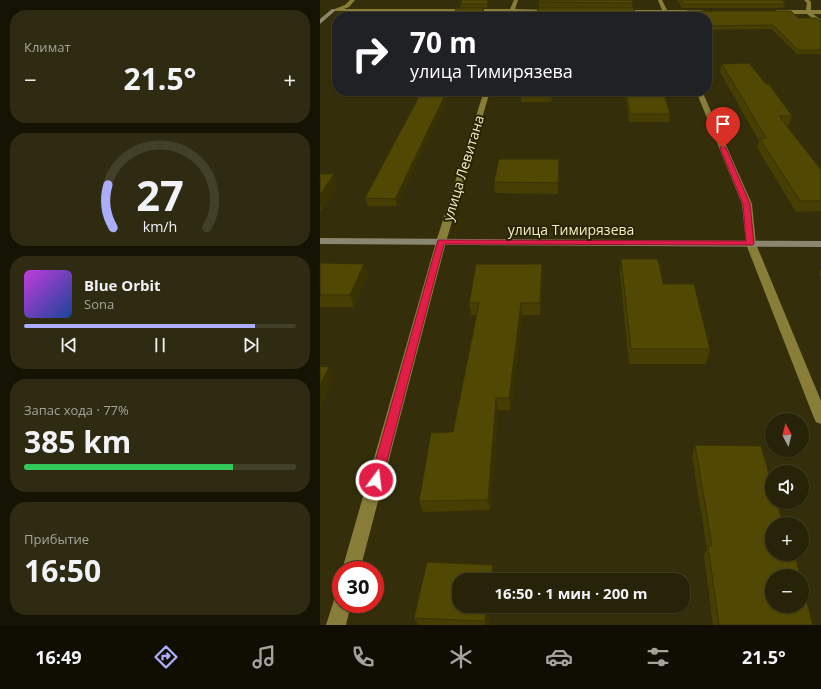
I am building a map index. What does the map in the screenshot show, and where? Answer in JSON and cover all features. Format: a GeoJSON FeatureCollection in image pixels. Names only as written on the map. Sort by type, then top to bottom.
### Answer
{"type":"FeatureCollection","features":[{"type":"Feature","properties":{"kind":"street"},"geometry":{"type":"LineString","coordinates":[[320,22],[334,10],[347,6],[353,0]]}},
{"type":"Feature","properties":{"kind":"street"},"geometry":{"type":"LineString","coordinates":[[511,11],[516,0]]}},
{"type":"Feature","properties":{"kind":"street"},"geometry":{"type":"LineString","coordinates":[[660,0],[666,12]]}},
{"type":"Feature","properties":{"kind":"street"},"geometry":{"type":"LineString","coordinates":[[806,0],[809,2],[808,12]]}},
{"type":"Feature","properties":{"kind":"street"},"geometry":{"type":"LineString","coordinates":[[327,10],[558,11]]}},
{"type":"Feature","properties":{"kind":"street"},"geometry":{"type":"LineString","coordinates":[[769,12],[821,12]]}},
{"type":"Feature","properties":{"kind":"street"},"geometry":{"type":"LineString","coordinates":[[808,12],[821,22]]}},
{"type":"Feature","properties":{"kind":"street","name":"улица Левитана"},"geometry":{"type":"LineString","coordinates":[[353,561],[441,242],[485,96]]}},
{"type":"Feature","properties":{"kind":"street"},"geometry":{"type":"LineString","coordinates":[[701,96],[747,204],[750,244],[821,418]]}},
{"type":"Feature","properties":{"kind":"street","name":"улица Тимирязева"},"geometry":{"type":"LineString","coordinates":[[320,241],[821,244]]}},
{"type":"Feature","properties":{"kind":"street"},"geometry":{"type":"LineString","coordinates":[[336,625],[339,613]]}},
{"type":"Feature","properties":{"kind":"building"},"geometry":{"type":"Polygon","coordinates":[[[462,0],[488,0],[487,4],[460,4],[462,0]]]}},
{"type":"Feature","properties":{"kind":"building"},"geometry":{"type":"Polygon","coordinates":[[[539,0],[632,0],[633,3],[539,2],[539,0]]]}},
{"type":"Feature","properties":{"kind":"building"},"geometry":{"type":"Polygon","coordinates":[[[681,0],[782,0],[785,4],[683,4],[681,0]]]}},
{"type":"Feature","properties":{"kind":"building"},"geometry":{"type":"Polygon","coordinates":[[[457,8],[484,8],[482,12],[454,12],[457,8]]]}},
{"type":"Feature","properties":{"kind":"building"},"geometry":{"type":"Polygon","coordinates":[[[538,8],[634,8],[635,12],[537,12],[538,8]]]}},
{"type":"Feature","properties":{"kind":"building"},"geometry":{"type":"Polygon","coordinates":[[[687,11],[791,11],[798,18],[816,18],[821,21],[821,50],[798,50],[773,25],[712,26],[712,12],[687,11]]]}},
{"type":"Feature","properties":{"kind":"building"},"geometry":{"type":"Polygon","coordinates":[[[749,63],[766,84],[769,84],[792,116],[779,116],[821,170],[821,201],[800,201],[760,139],[766,138],[722,64],[749,63]]]}},
{"type":"Feature","properties":{"kind":"building"},"geometry":{"type":"Polygon","coordinates":[[[419,96],[445,96],[395,199],[365,198],[419,96]]]}},
{"type":"Feature","properties":{"kind":"building"},"geometry":{"type":"Polygon","coordinates":[[[627,96],[665,96],[670,114],[630,114],[627,96]]]}},
{"type":"Feature","properties":{"kind":"building"},"geometry":{"type":"Polygon","coordinates":[[[499,159],[559,159],[558,183],[494,182],[499,159]]]}},
{"type":"Feature","properties":{"kind":"building"},"geometry":{"type":"Polygon","coordinates":[[[320,174],[334,174],[320,195],[320,174]]]}},
{"type":"Feature","properties":{"kind":"building"},"geometry":{"type":"Polygon","coordinates":[[[621,259],[658,259],[663,284],[694,284],[710,349],[631,349],[621,259]]]}},
{"type":"Feature","properties":{"kind":"building"},"geometry":{"type":"Polygon","coordinates":[[[320,263],[364,264],[350,295],[320,295],[320,263]]]}},
{"type":"Feature","properties":{"kind":"building"},"geometry":{"type":"Polygon","coordinates":[[[476,264],[542,264],[540,303],[521,303],[509,398],[496,398],[488,500],[419,501],[431,433],[453,432],[479,303],[469,303],[476,264]]]}},
{"type":"Feature","properties":{"kind":"building"},"geometry":{"type":"Polygon","coordinates":[[[320,366],[329,367],[320,385],[320,366]]]}},
{"type":"Feature","properties":{"kind":"building"},"geometry":{"type":"Polygon","coordinates":[[[695,445],[761,446],[766,465],[765,465],[765,509],[779,509],[781,517],[765,517],[765,561],[797,561],[798,569],[765,569],[765,613],[809,613],[809,610],[813,625],[719,625],[708,546],[712,546],[695,445]]]}},
{"type":"Feature","properties":{"kind":"building"},"geometry":{"type":"Polygon","coordinates":[[[427,562],[493,565],[492,573],[452,573],[452,613],[486,613],[485,621],[414,618],[427,562]]]}},
{"type":"Feature","properties":{"kind":"route"},"geometry":{"type":"LineString","coordinates":[[376,480],[441,242],[750,244],[747,204],[723,148]]}}]}
